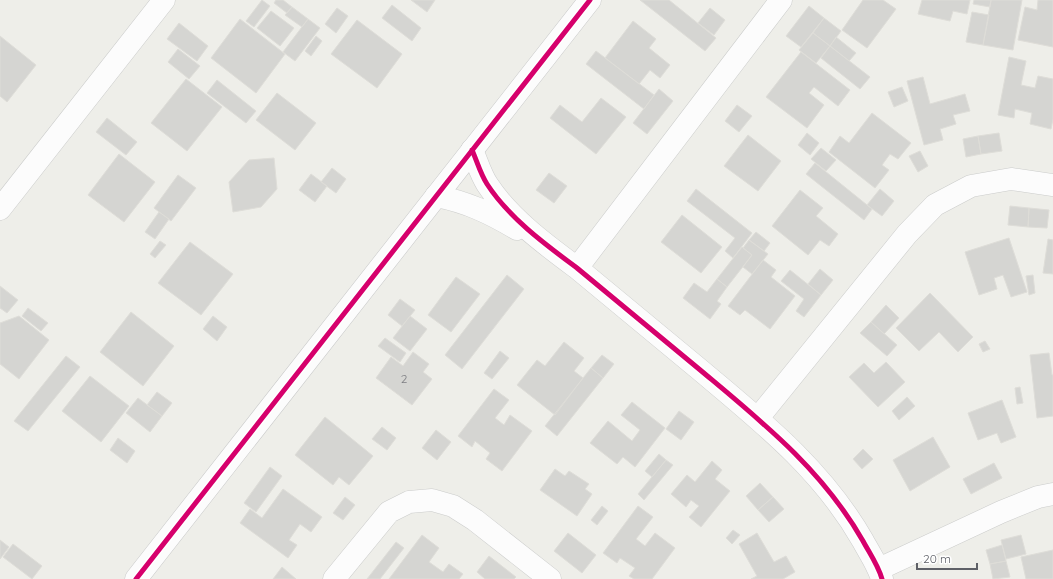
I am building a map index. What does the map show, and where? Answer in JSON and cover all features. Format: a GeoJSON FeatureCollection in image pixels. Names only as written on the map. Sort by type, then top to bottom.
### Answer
{"type":"FeatureCollection","features":[{"type":"Feature","properties":{"kind":"street"},"geometry":{"type":"LineString","coordinates":[[1,207],[164,0]]}},
{"type":"Feature","properties":{"kind":"street"},"geometry":{"type":"LineString","coordinates":[[136,579],[590,0]]}},
{"type":"Feature","properties":{"kind":"street"},"geometry":{"type":"LineString","coordinates":[[577,268],[781,0]]}},
{"type":"Feature","properties":{"kind":"street"},"geometry":{"type":"LineString","coordinates":[[472,150],[478,167],[487,183],[508,211],[551,249],[577,268],[758,418],[794,451],[827,487],[855,527],[880,574],[1001,512],[1038,497],[1053,494]]}},
{"type":"Feature","properties":{"kind":"street"},"geometry":{"type":"LineString","coordinates":[[758,418],[907,234],[935,205],[971,186],[1011,179],[1053,185]]}},
{"type":"Feature","properties":{"kind":"street"},"geometry":{"type":"LineString","coordinates":[[436,196],[470,205],[486,212],[551,249]]}},
{"type":"Feature","properties":{"kind":"street"},"geometry":{"type":"LineString","coordinates":[[334,579],[389,512],[410,502],[432,500],[453,506],[475,520],[550,579]]}},
{"type":"Feature","properties":{"kind":"building"},"geometry":{"type":"Polygon","coordinates":[[[262,0],[270,6],[254,27],[246,21],[262,0]]]}},
{"type":"Feature","properties":{"kind":"building"},"geometry":{"type":"Polygon","coordinates":[[[276,0],[283,0],[292,7],[287,13],[274,3],[276,0]]]}},
{"type":"Feature","properties":{"kind":"building"},"geometry":{"type":"Polygon","coordinates":[[[411,0],[435,0],[427,12],[411,0]]]}},
{"type":"Feature","properties":{"kind":"building"},"geometry":{"type":"Polygon","coordinates":[[[640,0],[669,0],[716,38],[705,51],[640,0]]]}},
{"type":"Feature","properties":{"kind":"building"},"geometry":{"type":"Polygon","coordinates":[[[863,0],[883,0],[896,9],[867,48],[842,30],[863,0]]]}},
{"type":"Feature","properties":{"kind":"building"},"geometry":{"type":"Polygon","coordinates":[[[922,0],[970,0],[967,14],[953,11],[950,21],[918,14],[922,0]]]}},
{"type":"Feature","properties":{"kind":"building"},"geometry":{"type":"Polygon","coordinates":[[[974,0],[991,0],[990,7],[973,4],[974,0]]]}},
{"type":"Feature","properties":{"kind":"building"},"geometry":{"type":"Polygon","coordinates":[[[991,0],[1022,0],[1013,50],[983,45],[991,0]]]}},
{"type":"Feature","properties":{"kind":"building"},"geometry":{"type":"Polygon","coordinates":[[[1038,0],[1053,0],[1053,47],[1018,40],[1025,7],[1037,10],[1038,0]]]}},
{"type":"Feature","properties":{"kind":"building"},"geometry":{"type":"Polygon","coordinates":[[[392,5],[421,28],[412,41],[382,18],[392,5]]]}},
{"type":"Feature","properties":{"kind":"building"},"geometry":{"type":"Polygon","coordinates":[[[809,6],[824,18],[801,47],[786,36],[809,6]]]}},
{"type":"Feature","properties":{"kind":"building"},"geometry":{"type":"Polygon","coordinates":[[[292,7],[308,19],[302,27],[285,15],[292,7]]]}},
{"type":"Feature","properties":{"kind":"building"},"geometry":{"type":"Polygon","coordinates":[[[337,8],[348,16],[336,33],[325,24],[337,8]]]}},
{"type":"Feature","properties":{"kind":"building"},"geometry":{"type":"Polygon","coordinates":[[[710,8],[725,20],[714,35],[698,23],[710,8]]]}},
{"type":"Feature","properties":{"kind":"building"},"geometry":{"type":"Polygon","coordinates":[[[271,11],[294,28],[280,46],[257,28],[271,11]]]}},
{"type":"Feature","properties":{"kind":"building"},"geometry":{"type":"Polygon","coordinates":[[[972,12],[989,15],[983,45],[966,42],[972,12]]]}},
{"type":"Feature","properties":{"kind":"building"},"geometry":{"type":"Polygon","coordinates":[[[824,18],[841,31],[830,46],[813,33],[824,18]]]}},
{"type":"Feature","properties":{"kind":"building"},"geometry":{"type":"Polygon","coordinates":[[[240,19],[285,54],[256,93],[211,58],[240,19]]]}},
{"type":"Feature","properties":{"kind":"building"},"geometry":{"type":"Polygon","coordinates":[[[308,19],[320,28],[295,61],[283,52],[308,19]]]}},
{"type":"Feature","properties":{"kind":"building"},"geometry":{"type":"Polygon","coordinates":[[[357,20],[402,54],[377,88],[331,54],[357,20]]]}},
{"type":"Feature","properties":{"kind":"building"},"geometry":{"type":"Polygon","coordinates":[[[633,21],[656,39],[649,48],[670,65],[660,78],[650,70],[639,84],[605,58],[633,21]]]}},
{"type":"Feature","properties":{"kind":"building"},"geometry":{"type":"Polygon","coordinates":[[[179,23],[208,46],[197,61],[167,39],[179,23]]]}},
{"type":"Feature","properties":{"kind":"building"},"geometry":{"type":"Polygon","coordinates":[[[813,33],[830,46],[816,63],[799,50],[813,33]]]}},
{"type":"Feature","properties":{"kind":"building"},"geometry":{"type":"Polygon","coordinates":[[[0,36],[36,65],[7,102],[0,96],[0,36]]]}},
{"type":"Feature","properties":{"kind":"building"},"geometry":{"type":"Polygon","coordinates":[[[316,36],[322,41],[311,56],[305,51],[316,36]]]}},
{"type":"Feature","properties":{"kind":"building"},"geometry":{"type":"Polygon","coordinates":[[[836,37],[856,53],[849,61],[830,46],[836,37]]]}},
{"type":"Feature","properties":{"kind":"building"},"geometry":{"type":"Polygon","coordinates":[[[830,46],[870,77],[860,89],[821,58],[830,46]]]}},
{"type":"Feature","properties":{"kind":"building"},"geometry":{"type":"Polygon","coordinates":[[[178,49],[200,66],[189,79],[168,62],[178,49]]]}},
{"type":"Feature","properties":{"kind":"building"},"geometry":{"type":"Polygon","coordinates":[[[596,51],[654,95],[644,109],[586,64],[596,51]]]}},
{"type":"Feature","properties":{"kind":"building"},"geometry":{"type":"Polygon","coordinates":[[[801,52],[850,90],[838,106],[814,87],[809,93],[824,105],[807,128],[766,97],[801,52]]]}},
{"type":"Feature","properties":{"kind":"building"},"geometry":{"type":"Polygon","coordinates":[[[1009,57],[1026,61],[1021,85],[1035,88],[1038,76],[1053,79],[1053,119],[1051,129],[1030,124],[1032,113],[1015,109],[1014,118],[998,115],[1009,57]]]}},
{"type":"Feature","properties":{"kind":"building"},"geometry":{"type":"Polygon","coordinates":[[[923,77],[930,104],[965,94],[970,111],[953,115],[956,124],[940,129],[943,140],[924,145],[907,81],[923,77]]]}},
{"type":"Feature","properties":{"kind":"building"},"geometry":{"type":"Polygon","coordinates":[[[186,79],[222,107],[187,151],[151,123],[186,79]]]}},
{"type":"Feature","properties":{"kind":"building"},"geometry":{"type":"Polygon","coordinates":[[[217,80],[256,111],[246,123],[207,93],[217,80]]]}},
{"type":"Feature","properties":{"kind":"building"},"geometry":{"type":"Polygon","coordinates":[[[902,87],[908,101],[894,107],[888,92],[902,87]]]}},
{"type":"Feature","properties":{"kind":"building"},"geometry":{"type":"Polygon","coordinates":[[[659,89],[673,101],[647,134],[633,123],[659,89]]]}},
{"type":"Feature","properties":{"kind":"building"},"geometry":{"type":"Polygon","coordinates":[[[277,93],[316,123],[295,150],[256,120],[277,93]]]}},
{"type":"Feature","properties":{"kind":"building"},"geometry":{"type":"Polygon","coordinates":[[[601,98],[626,117],[596,154],[550,118],[560,105],[582,122],[601,98]]]}},
{"type":"Feature","properties":{"kind":"building"},"geometry":{"type":"Polygon","coordinates":[[[737,105],[752,116],[739,132],[725,121],[737,105]]]}},
{"type":"Feature","properties":{"kind":"building"},"geometry":{"type":"Polygon","coordinates":[[[872,113],[911,143],[898,159],[890,154],[882,165],[889,170],[875,188],[829,152],[840,136],[849,143],[872,113]]]}},
{"type":"Feature","properties":{"kind":"building"},"geometry":{"type":"Polygon","coordinates":[[[107,118],[137,142],[126,155],[96,132],[107,118]]]}},
{"type":"Feature","properties":{"kind":"building"},"geometry":{"type":"Polygon","coordinates":[[[807,133],[819,143],[810,155],[798,145],[807,133]]]}},
{"type":"Feature","properties":{"kind":"building"},"geometry":{"type":"Polygon","coordinates":[[[999,133],[1002,151],[981,154],[978,136],[999,133]]]}},
{"type":"Feature","properties":{"kind":"building"},"geometry":{"type":"Polygon","coordinates":[[[748,135],[781,161],[758,191],[724,166],[748,135]]]}},
{"type":"Feature","properties":{"kind":"building"},"geometry":{"type":"Polygon","coordinates":[[[978,136],[981,154],[966,157],[963,139],[978,136]]]}},
{"type":"Feature","properties":{"kind":"building"},"geometry":{"type":"Polygon","coordinates":[[[821,148],[836,160],[826,171],[811,159],[821,148]]]}},
{"type":"Feature","properties":{"kind":"building"},"geometry":{"type":"Polygon","coordinates":[[[920,151],[928,166],[918,172],[909,156],[920,151]]]}},
{"type":"Feature","properties":{"kind":"building"},"geometry":{"type":"Polygon","coordinates":[[[119,154],[155,182],[124,222],[88,195],[119,154]]]}},
{"type":"Feature","properties":{"kind":"building"},"geometry":{"type":"Polygon","coordinates":[[[274,158],[277,189],[261,207],[233,212],[229,182],[249,160],[274,158]]]}},
{"type":"Feature","properties":{"kind":"building"},"geometry":{"type":"Polygon","coordinates":[[[815,163],[872,209],[864,220],[806,174],[815,163]]]}},
{"type":"Feature","properties":{"kind":"building"},"geometry":{"type":"Polygon","coordinates":[[[332,168],[346,179],[336,193],[321,182],[332,168]]]}},
{"type":"Feature","properties":{"kind":"building"},"geometry":{"type":"Polygon","coordinates":[[[549,173],[567,186],[554,203],[536,190],[549,173]]]}},
{"type":"Feature","properties":{"kind":"building"},"geometry":{"type":"Polygon","coordinates":[[[311,174],[327,186],[315,202],[299,190],[311,174]]]}},
{"type":"Feature","properties":{"kind":"building"},"geometry":{"type":"Polygon","coordinates":[[[178,175],[196,188],[171,221],[154,208],[178,175]]]}},
{"type":"Feature","properties":{"kind":"building"},"geometry":{"type":"Polygon","coordinates":[[[696,189],[752,233],[733,258],[725,251],[735,238],[687,201],[696,189]]]}},
{"type":"Feature","properties":{"kind":"building"},"geometry":{"type":"Polygon","coordinates":[[[880,189],[894,201],[882,216],[867,205],[880,189]]]}},
{"type":"Feature","properties":{"kind":"building"},"geometry":{"type":"Polygon","coordinates":[[[800,190],[823,208],[816,216],[838,234],[829,246],[820,240],[808,255],[772,226],[800,190]]]}},
{"type":"Feature","properties":{"kind":"building"},"geometry":{"type":"Polygon","coordinates":[[[1010,206],[1029,208],[1028,227],[1008,225],[1010,206]]]}},
{"type":"Feature","properties":{"kind":"building"},"geometry":{"type":"Polygon","coordinates":[[[1029,208],[1049,210],[1047,228],[1028,227],[1029,208]]]}},
{"type":"Feature","properties":{"kind":"building"},"geometry":{"type":"Polygon","coordinates":[[[159,212],[169,219],[155,239],[145,232],[159,212]]]}},
{"type":"Feature","properties":{"kind":"building"},"geometry":{"type":"Polygon","coordinates":[[[682,215],[722,247],[701,273],[661,242],[682,215]]]}},
{"type":"Feature","properties":{"kind":"building"},"geometry":{"type":"Polygon","coordinates":[[[756,232],[770,243],[764,251],[749,240],[756,232]]]}},
{"type":"Feature","properties":{"kind":"building"},"geometry":{"type":"Polygon","coordinates":[[[1009,238],[1027,292],[1011,297],[1003,275],[994,278],[997,289],[979,295],[965,252],[1009,238]]]}},
{"type":"Feature","properties":{"kind":"building"},"geometry":{"type":"Polygon","coordinates":[[[1048,239],[1053,240],[1053,274],[1043,273],[1048,239]]]}},
{"type":"Feature","properties":{"kind":"building"},"geometry":{"type":"Polygon","coordinates":[[[749,240],[768,254],[752,274],[743,267],[752,255],[743,248],[749,240]]]}},
{"type":"Feature","properties":{"kind":"building"},"geometry":{"type":"Polygon","coordinates":[[[160,241],[166,245],[155,258],[150,254],[160,241]]]}},
{"type":"Feature","properties":{"kind":"building"},"geometry":{"type":"Polygon","coordinates":[[[190,242],[233,274],[201,315],[158,283],[190,242]]]}},
{"type":"Feature","properties":{"kind":"building"},"geometry":{"type":"Polygon","coordinates":[[[742,247],[752,255],[727,287],[717,279],[742,247]]]}},
{"type":"Feature","properties":{"kind":"building"},"geometry":{"type":"Polygon","coordinates":[[[763,260],[776,270],[771,277],[795,296],[770,329],[745,310],[740,315],[728,306],[763,260]]]}},
{"type":"Feature","properties":{"kind":"building"},"geometry":{"type":"Polygon","coordinates":[[[820,269],[833,280],[821,295],[808,284],[820,269]]]}},
{"type":"Feature","properties":{"kind":"building"},"geometry":{"type":"Polygon","coordinates":[[[790,270],[821,295],[804,317],[796,311],[804,299],[781,281],[790,270]]]}},
{"type":"Feature","properties":{"kind":"building"},"geometry":{"type":"Polygon","coordinates":[[[507,275],[524,289],[462,369],[445,355],[507,275]]]}},
{"type":"Feature","properties":{"kind":"building"},"geometry":{"type":"Polygon","coordinates":[[[1033,275],[1035,293],[1029,295],[1026,276],[1033,275]]]}},
{"type":"Feature","properties":{"kind":"building"},"geometry":{"type":"Polygon","coordinates":[[[456,277],[480,294],[451,332],[428,315],[456,277]]]}},
{"type":"Feature","properties":{"kind":"building"},"geometry":{"type":"Polygon","coordinates":[[[717,279],[727,287],[717,301],[721,304],[710,319],[683,298],[694,283],[707,292],[717,279]]]}},
{"type":"Feature","properties":{"kind":"building"},"geometry":{"type":"Polygon","coordinates":[[[0,286],[18,300],[7,313],[0,308],[0,286]]]}},
{"type":"Feature","properties":{"kind":"building"},"geometry":{"type":"Polygon","coordinates":[[[930,293],[973,337],[958,352],[939,332],[919,351],[896,328],[930,293]]]}},
{"type":"Feature","properties":{"kind":"building"},"geometry":{"type":"Polygon","coordinates":[[[400,299],[415,310],[402,326],[388,315],[400,299]]]}},
{"type":"Feature","properties":{"kind":"building"},"geometry":{"type":"Polygon","coordinates":[[[886,305],[899,318],[884,334],[871,322],[886,305]]]}},
{"type":"Feature","properties":{"kind":"building"},"geometry":{"type":"Polygon","coordinates":[[[28,308],[48,323],[41,331],[22,316],[28,308]]]}},
{"type":"Feature","properties":{"kind":"building"},"geometry":{"type":"Polygon","coordinates":[[[131,312],[174,346],[143,386],[100,352],[131,312]]]}},
{"type":"Feature","properties":{"kind":"building"},"geometry":{"type":"Polygon","coordinates":[[[19,316],[49,340],[19,379],[0,364],[0,323],[19,316]]]}},
{"type":"Feature","properties":{"kind":"building"},"geometry":{"type":"Polygon","coordinates":[[[213,316],[227,327],[217,341],[203,329],[213,316]]]}},
{"type":"Feature","properties":{"kind":"building"},"geometry":{"type":"Polygon","coordinates":[[[410,316],[427,329],[410,351],[393,338],[410,316]]]}},
{"type":"Feature","properties":{"kind":"building"},"geometry":{"type":"Polygon","coordinates":[[[871,322],[897,345],[887,356],[860,333],[871,322]]]}},
{"type":"Feature","properties":{"kind":"building"},"geometry":{"type":"Polygon","coordinates":[[[385,338],[406,353],[400,362],[378,346],[385,338]]]}},
{"type":"Feature","properties":{"kind":"building"},"geometry":{"type":"Polygon","coordinates":[[[985,341],[990,349],[983,352],[979,344],[985,341]]]}},
{"type":"Feature","properties":{"kind":"building"},"geometry":{"type":"Polygon","coordinates":[[[564,342],[584,358],[574,371],[583,378],[555,415],[517,385],[537,360],[545,366],[564,342]]]}},
{"type":"Feature","properties":{"kind":"building"},"geometry":{"type":"Polygon","coordinates":[[[500,351],[509,358],[492,379],[484,373],[500,351]]]}},
{"type":"Feature","properties":{"kind":"building"},"geometry":{"type":"Polygon","coordinates":[[[413,352],[429,364],[423,372],[432,379],[412,405],[376,378],[391,357],[403,366],[413,352]]]}},
{"type":"Feature","properties":{"kind":"building"},"geometry":{"type":"Polygon","coordinates":[[[1049,353],[1053,375],[1053,416],[1037,418],[1030,355],[1049,353]]]}},
{"type":"Feature","properties":{"kind":"building"},"geometry":{"type":"Polygon","coordinates":[[[602,355],[614,364],[603,378],[591,368],[602,355]]]}},
{"type":"Feature","properties":{"kind":"building"},"geometry":{"type":"Polygon","coordinates":[[[66,356],[80,367],[28,431],[14,421],[66,356]]]}},
{"type":"Feature","properties":{"kind":"building"},"geometry":{"type":"Polygon","coordinates":[[[886,362],[905,382],[878,407],[849,377],[864,363],[874,373],[886,362]]]}},
{"type":"Feature","properties":{"kind":"building"},"geometry":{"type":"Polygon","coordinates":[[[591,368],[603,378],[557,436],[545,426],[591,368]]]}},
{"type":"Feature","properties":{"kind":"building"},"geometry":{"type":"Polygon","coordinates":[[[90,376],[129,406],[101,442],[62,411],[90,376]]]}},
{"type":"Feature","properties":{"kind":"building"},"geometry":{"type":"Polygon","coordinates":[[[1020,387],[1023,403],[1017,404],[1015,388],[1020,387]]]}},
{"type":"Feature","properties":{"kind":"building"},"geometry":{"type":"Polygon","coordinates":[[[494,389],[509,400],[495,418],[504,425],[510,415],[532,431],[502,471],[486,459],[490,453],[475,441],[472,447],[458,436],[494,389]]]}},
{"type":"Feature","properties":{"kind":"building"},"geometry":{"type":"Polygon","coordinates":[[[157,392],[172,403],[162,416],[147,405],[157,392]]]}},
{"type":"Feature","properties":{"kind":"building"},"geometry":{"type":"Polygon","coordinates":[[[907,397],[915,406],[899,420],[892,411],[907,397]]]}},
{"type":"Feature","properties":{"kind":"building"},"geometry":{"type":"Polygon","coordinates":[[[138,398],[162,416],[150,432],[126,413],[138,398]]]}},
{"type":"Feature","properties":{"kind":"building"},"geometry":{"type":"Polygon","coordinates":[[[1002,400],[1016,437],[1001,443],[997,433],[978,440],[968,413],[1002,400]]]}},
{"type":"Feature","properties":{"kind":"building"},"geometry":{"type":"Polygon","coordinates":[[[632,402],[665,428],[635,467],[623,457],[617,464],[590,443],[608,421],[632,441],[640,430],[621,415],[632,402]]]}},
{"type":"Feature","properties":{"kind":"building"},"geometry":{"type":"Polygon","coordinates":[[[679,411],[694,422],[681,440],[666,429],[679,411]]]}},
{"type":"Feature","properties":{"kind":"building"},"geometry":{"type":"Polygon","coordinates":[[[325,417],[373,456],[349,485],[339,477],[333,485],[295,455],[325,417]]]}},
{"type":"Feature","properties":{"kind":"building"},"geometry":{"type":"Polygon","coordinates":[[[382,427],[396,438],[387,450],[372,439],[382,427]]]}},
{"type":"Feature","properties":{"kind":"building"},"geometry":{"type":"Polygon","coordinates":[[[436,430],[451,442],[437,460],[422,448],[436,430]]]}},
{"type":"Feature","properties":{"kind":"building"},"geometry":{"type":"Polygon","coordinates":[[[933,437],[950,467],[910,491],[893,460],[933,437]]]}},
{"type":"Feature","properties":{"kind":"building"},"geometry":{"type":"Polygon","coordinates":[[[118,438],[135,451],[127,463],[110,450],[118,438]]]}},
{"type":"Feature","properties":{"kind":"building"},"geometry":{"type":"Polygon","coordinates":[[[863,449],[873,459],[862,469],[853,459],[863,449]]]}},
{"type":"Feature","properties":{"kind":"building"},"geometry":{"type":"Polygon","coordinates":[[[659,454],[666,460],[652,477],[645,471],[659,454]]]}},
{"type":"Feature","properties":{"kind":"building"},"geometry":{"type":"Polygon","coordinates":[[[666,460],[673,465],[644,500],[638,494],[666,460]]]}},
{"type":"Feature","properties":{"kind":"building"},"geometry":{"type":"Polygon","coordinates":[[[712,461],[722,470],[715,479],[730,491],[701,527],[689,517],[699,506],[691,500],[686,507],[671,494],[687,475],[695,482],[712,461]]]}},
{"type":"Feature","properties":{"kind":"building"},"geometry":{"type":"Polygon","coordinates":[[[994,463],[1002,478],[971,494],[963,479],[994,463]]]}},
{"type":"Feature","properties":{"kind":"building"},"geometry":{"type":"Polygon","coordinates":[[[270,467],[282,476],[256,512],[244,503],[270,467]]]}},
{"type":"Feature","properties":{"kind":"building"},"geometry":{"type":"Polygon","coordinates":[[[555,469],[565,476],[569,471],[589,484],[585,489],[592,494],[577,516],[540,490],[555,469]]]}},
{"type":"Feature","properties":{"kind":"building"},"geometry":{"type":"Polygon","coordinates":[[[760,483],[773,497],[758,510],[746,496],[760,483]]]}},
{"type":"Feature","properties":{"kind":"building"},"geometry":{"type":"Polygon","coordinates":[[[283,489],[322,517],[311,532],[300,524],[289,540],[297,545],[288,558],[240,523],[250,509],[262,518],[283,489]]]}},
{"type":"Feature","properties":{"kind":"building"},"geometry":{"type":"Polygon","coordinates":[[[345,497],[355,505],[343,520],[333,513],[345,497]]]}},
{"type":"Feature","properties":{"kind":"building"},"geometry":{"type":"Polygon","coordinates":[[[773,497],[784,509],[769,522],[758,510],[773,497]]]}},
{"type":"Feature","properties":{"kind":"building"},"geometry":{"type":"Polygon","coordinates":[[[602,506],[608,511],[597,525],[591,520],[602,506]]]}},
{"type":"Feature","properties":{"kind":"building"},"geometry":{"type":"Polygon","coordinates":[[[638,506],[653,517],[636,539],[645,546],[655,533],[675,548],[652,579],[634,579],[629,576],[635,568],[620,558],[617,563],[603,553],[638,506]]]}},
{"type":"Feature","properties":{"kind":"building"},"geometry":{"type":"Polygon","coordinates":[[[733,530],[740,535],[732,544],[726,538],[733,530]]]}},
{"type":"Feature","properties":{"kind":"building"},"geometry":{"type":"Polygon","coordinates":[[[568,533],[596,555],[582,573],[554,551],[568,533]]]}},
{"type":"Feature","properties":{"kind":"building"},"geometry":{"type":"Polygon","coordinates":[[[757,533],[774,562],[786,556],[795,572],[783,579],[751,579],[757,576],[739,544],[757,533]]]}},
{"type":"Feature","properties":{"kind":"building"},"geometry":{"type":"Polygon","coordinates":[[[422,535],[439,548],[429,562],[443,572],[449,564],[463,574],[459,579],[389,579],[422,535]]]}},
{"type":"Feature","properties":{"kind":"building"},"geometry":{"type":"Polygon","coordinates":[[[1021,535],[1026,554],[1006,559],[1001,540],[1021,535]]]}},
{"type":"Feature","properties":{"kind":"building"},"geometry":{"type":"Polygon","coordinates":[[[0,540],[9,547],[0,559],[0,540]]]}},
{"type":"Feature","properties":{"kind":"building"},"geometry":{"type":"Polygon","coordinates":[[[396,542],[404,548],[380,579],[367,579],[396,542]]]}},
{"type":"Feature","properties":{"kind":"building"},"geometry":{"type":"Polygon","coordinates":[[[13,544],[42,566],[32,579],[3,557],[13,544]]]}},
{"type":"Feature","properties":{"kind":"building"},"geometry":{"type":"Polygon","coordinates":[[[1002,545],[1006,561],[990,564],[986,550],[1002,545]]]}},
{"type":"Feature","properties":{"kind":"building"},"geometry":{"type":"Polygon","coordinates":[[[1053,550],[1053,579],[1026,579],[1021,557],[1053,550]]]}},
{"type":"Feature","properties":{"kind":"building"},"geometry":{"type":"Polygon","coordinates":[[[489,556],[516,577],[514,579],[485,579],[477,572],[489,556]]]}},
{"type":"Feature","properties":{"kind":"building"},"geometry":{"type":"Polygon","coordinates":[[[1006,561],[1010,577],[993,579],[990,564],[1006,561]]]}},
{"type":"Feature","properties":{"kind":"building"},"geometry":{"type":"Polygon","coordinates":[[[282,567],[296,579],[273,579],[282,567]]]}},
{"type":"Feature","properties":{"kind":"cycle path"},"geometry":{"type":"LineString","coordinates":[[136,579],[590,0]]}},
{"type":"Feature","properties":{"kind":"cycle path"},"geometry":{"type":"LineString","coordinates":[[472,150],[487,184],[517,219],[699,369],[767,427],[789,448],[829,491],[847,515],[874,560],[882,579]]}}]}
